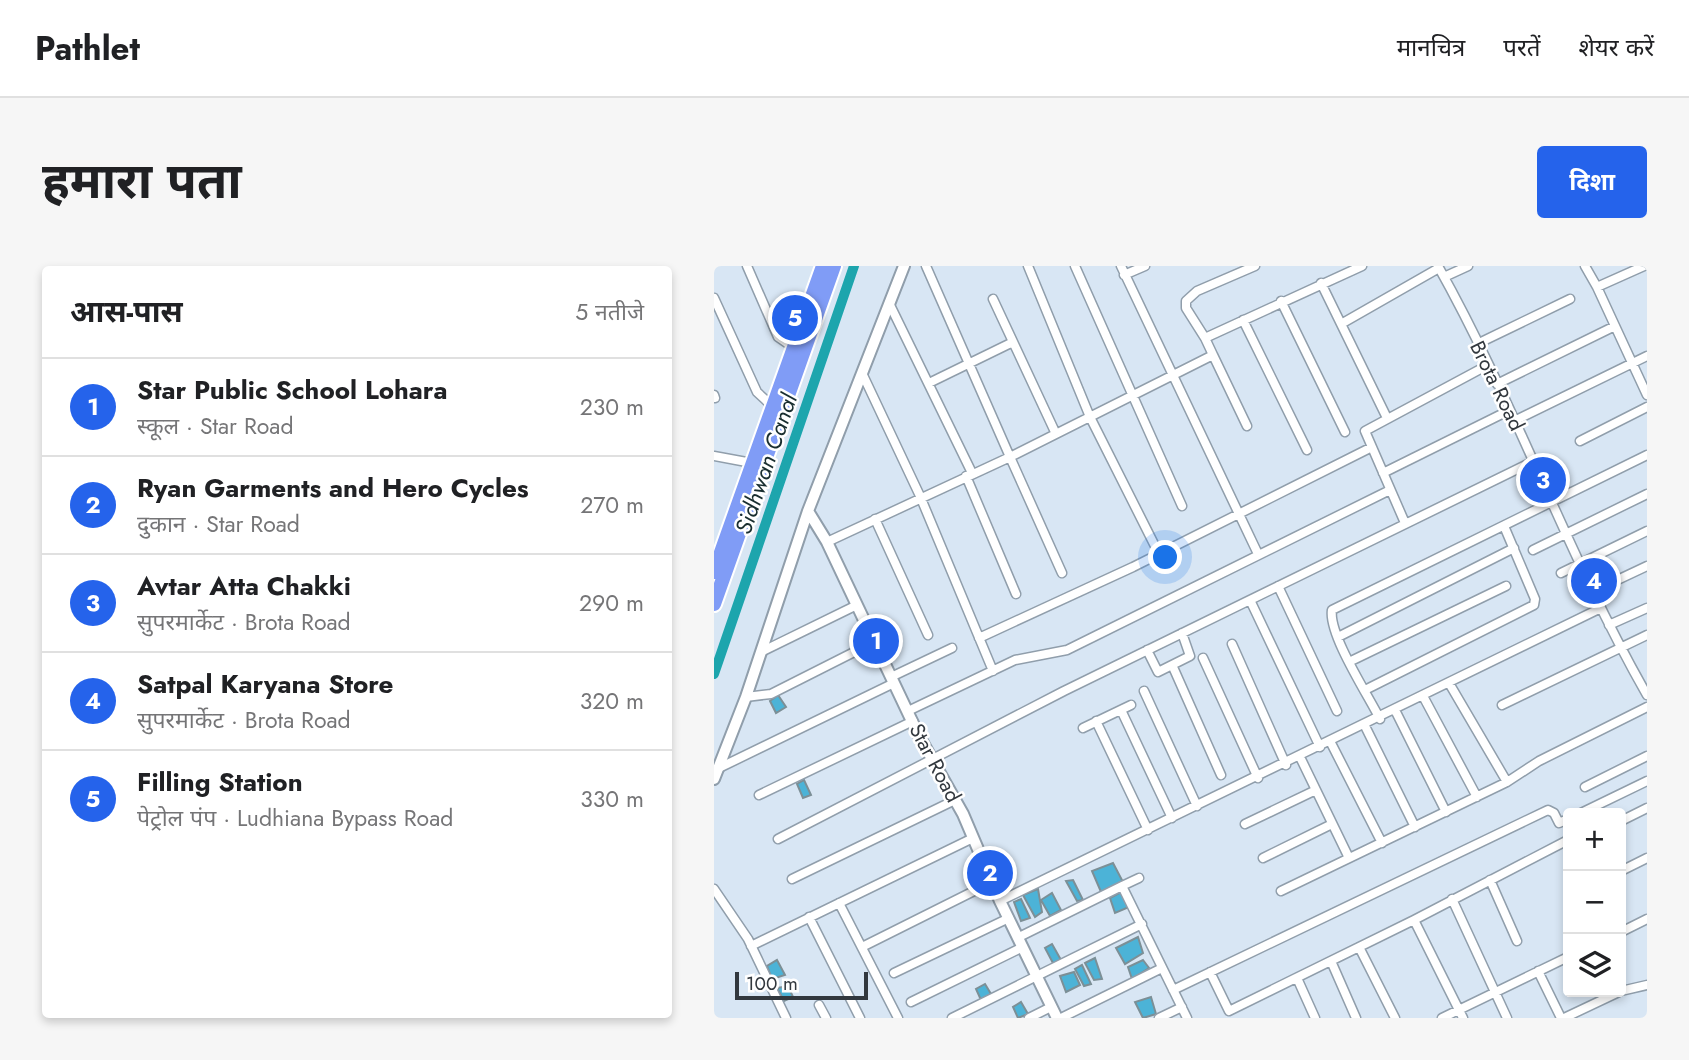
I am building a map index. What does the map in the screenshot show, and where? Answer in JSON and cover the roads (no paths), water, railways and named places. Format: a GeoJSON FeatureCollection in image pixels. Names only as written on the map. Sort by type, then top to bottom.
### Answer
{"type":"FeatureCollection","features":[{"type":"Feature","properties":{"kind":"highway"},"geometry":{"type":"LineString","coordinates":[[714,572],[823,266]]}},
{"type":"Feature","properties":{"kind":"highway"},"geometry":{"type":"LineString","coordinates":[[714,604],[834,266]]}},
{"type":"Feature","properties":{"kind":"street"},"geometry":{"type":"LineString","coordinates":[[747,266],[778,337],[794,348]]}},
{"type":"Feature","properties":{"kind":"street"},"geometry":{"type":"LineString","coordinates":[[717,773],[746,697],[808,512],[861,371],[905,266]]}},
{"type":"Feature","properties":{"kind":"street"},"geometry":{"type":"LineString","coordinates":[[926,266],[1062,573]]}},
{"type":"Feature","properties":{"kind":"street"},"geometry":{"type":"LineString","coordinates":[[1028,266],[1090,417],[1159,554]]}},
{"type":"Feature","properties":{"kind":"street"},"geometry":{"type":"LineString","coordinates":[[1075,266],[1182,506]]}},
{"type":"Feature","properties":{"kind":"street"},"geometry":{"type":"LineString","coordinates":[[1145,266],[1122,270],[1258,554]]}},
{"type":"Feature","properties":{"kind":"street"},"geometry":{"type":"LineString","coordinates":[[1247,426],[1205,338],[1186,308],[1186,301],[1197,291],[1255,266]]}},
{"type":"Feature","properties":{"kind":"street"},"geometry":{"type":"LineString","coordinates":[[1205,338],[1321,282],[1362,266]]}},
{"type":"Feature","properties":{"kind":"street"},"geometry":{"type":"LineString","coordinates":[[1444,277],[1468,266]]}},
{"type":"Feature","properties":{"kind":"street"},"geometry":{"type":"LineString","coordinates":[[1585,266],[1647,395]]}},
{"type":"Feature","properties":{"kind":"street"},"geometry":{"type":"LineString","coordinates":[[1597,287],[1644,266]]}},
{"type":"Feature","properties":{"kind":"street"},"geometry":{"type":"LineString","coordinates":[[1341,324],[1438,267]]}},
{"type":"Feature","properties":{"kind":"street","name":"Brota Road"},"geometry":{"type":"LineString","coordinates":[[1438,267],[1510,410],[1620,648],[1647,695]]}},
{"type":"Feature","properties":{"kind":"street"},"geometry":{"type":"LineString","coordinates":[[1321,282],[1387,418]]}},
{"type":"Feature","properties":{"kind":"street"},"geometry":{"type":"LineString","coordinates":[[714,298],[757,392],[773,407]]}},
{"type":"Feature","properties":{"kind":"street"},"geometry":{"type":"LineString","coordinates":[[993,299],[1056,434]]}},
{"type":"Feature","properties":{"kind":"street"},"geometry":{"type":"LineString","coordinates":[[1477,344],[1570,299]]}},
{"type":"Feature","properties":{"kind":"street"},"geometry":{"type":"LineString","coordinates":[[1281,301],[1345,432]]}},
{"type":"Feature","properties":{"kind":"street"},"geometry":{"type":"LineString","coordinates":[[889,303],[929,383],[969,474],[1016,594]]}},
{"type":"Feature","properties":{"kind":"street"},"geometry":{"type":"LineString","coordinates":[[1243,320],[1307,450]]}},
{"type":"Feature","properties":{"kind":"street"},"geometry":{"type":"LineString","coordinates":[[1497,384],[1613,327]]}},
{"type":"Feature","properties":{"kind":"street"},"geometry":{"type":"LineString","coordinates":[[929,383],[1013,342]]}},
{"type":"Feature","properties":{"kind":"street"},"geometry":{"type":"LineString","coordinates":[[827,541],[920,496],[1010,457],[1213,355]]}},
{"type":"Feature","properties":{"kind":"street"},"geometry":{"type":"LineString","coordinates":[[1514,422],[1647,356]]}},
{"type":"Feature","properties":{"kind":"street"},"geometry":{"type":"LineString","coordinates":[[1405,523],[1370,448],[1365,431],[1488,365]]}},
{"type":"Feature","properties":{"kind":"street"},"geometry":{"type":"LineString","coordinates":[[861,371],[920,496],[993,671]]}},
{"type":"Feature","properties":{"kind":"street"},"geometry":{"type":"LineString","coordinates":[[1580,441],[1647,407]]}},
{"type":"Feature","properties":{"kind":"street"},"geometry":{"type":"LineString","coordinates":[[1383,473],[1510,410]]}},
{"type":"Feature","properties":{"kind":"street"},"geometry":{"type":"LineString","coordinates":[[979,638],[1159,554],[1370,448]]}},
{"type":"Feature","properties":{"kind":"street"},"geometry":{"type":"LineString","coordinates":[[1380,719],[1338,636],[1331,619],[1332,610],[1341,603],[1647,455]]}},
{"type":"Feature","properties":{"kind":"street"},"geometry":{"type":"LineString","coordinates":[[714,456],[752,463]]}},
{"type":"Feature","properties":{"kind":"street"},"geometry":{"type":"LineString","coordinates":[[778,839],[1147,650],[1534,461]]}},
{"type":"Feature","properties":{"kind":"street"},"geometry":{"type":"LineString","coordinates":[[759,795],[993,671],[1029,655],[1055,655],[1067,650],[1390,490]]}},
{"type":"Feature","properties":{"kind":"street"},"geometry":{"type":"LineString","coordinates":[[1533,550],[1647,494]]}},
{"type":"Feature","properties":{"kind":"street","name":"Star Road"},"geometry":{"type":"LineString","coordinates":[[808,512],[827,541],[910,716],[955,800],[1000,901],[1056,1014]]}},
{"type":"Feature","properties":{"kind":"street"},"geometry":{"type":"LineString","coordinates":[[875,519],[928,635]]}},
{"type":"Feature","properties":{"kind":"street"},"geometry":{"type":"LineString","coordinates":[[1366,690],[1534,605],[1535,599],[1504,526]]}},
{"type":"Feature","properties":{"kind":"street"},"geometry":{"type":"LineString","coordinates":[[1561,573],[1647,531]]}},
{"type":"Feature","properties":{"kind":"street"},"geometry":{"type":"LineString","coordinates":[[1338,636],[1514,548]]}},
{"type":"Feature","properties":{"kind":"street"},"geometry":{"type":"LineString","coordinates":[[1594,591],[1647,566]]}},
{"type":"Feature","properties":{"kind":"street"},"geometry":{"type":"LineString","coordinates":[[1278,586],[1337,711]]}},
{"type":"Feature","properties":{"kind":"street"},"geometry":{"type":"LineString","coordinates":[[1351,662],[1506,586]]}},
{"type":"Feature","properties":{"kind":"street"},"geometry":{"type":"LineString","coordinates":[[1250,600],[1320,747]]}},
{"type":"Feature","properties":{"kind":"street"},"geometry":{"type":"LineString","coordinates":[[761,652],[857,605]]}},
{"type":"Feature","properties":{"kind":"street"},"geometry":{"type":"LineString","coordinates":[[1000,901],[1286,765],[1601,608]]}},
{"type":"Feature","properties":{"kind":"street"},"geometry":{"type":"LineString","coordinates":[[1609,625],[1647,608]]}},
{"type":"Feature","properties":{"kind":"street"},"geometry":{"type":"LineString","coordinates":[[1147,650],[1158,672],[1173,667],[1190,656],[1182,633]]}},
{"type":"Feature","properties":{"kind":"street"},"geometry":{"type":"LineString","coordinates":[[1502,705],[1647,635]]}},
{"type":"Feature","properties":{"kind":"street"},"geometry":{"type":"LineString","coordinates":[[746,697],[771,694],[874,642]]}},
{"type":"Feature","properties":{"kind":"street"},"geometry":{"type":"LineString","coordinates":[[1232,644],[1286,765]]}},
{"type":"Feature","properties":{"kind":"street"},"geometry":{"type":"LineString","coordinates":[[717,773],[952,648]]}},
{"type":"Feature","properties":{"kind":"street"},"geometry":{"type":"LineString","coordinates":[[1203,658],[1258,778]]}},
{"type":"Feature","properties":{"kind":"street"},"geometry":{"type":"LineString","coordinates":[[1173,667],[1221,775]]}},
{"type":"Feature","properties":{"kind":"street"},"geometry":{"type":"LineString","coordinates":[[1449,684],[1507,782]]}},
{"type":"Feature","properties":{"kind":"street"},"geometry":{"type":"LineString","coordinates":[[1144,691],[1197,806]]}},
{"type":"Feature","properties":{"kind":"street"},"geometry":{"type":"LineString","coordinates":[[1423,696],[1476,797]]}},
{"type":"Feature","properties":{"kind":"street"},"geometry":{"type":"LineString","coordinates":[[1083,728],[1130,705]]}},
{"type":"Feature","properties":{"kind":"street"},"geometry":{"type":"LineString","coordinates":[[1281,891],[1507,782],[1539,761],[1647,707]]}},
{"type":"Feature","properties":{"kind":"street"},"geometry":{"type":"LineString","coordinates":[[1121,710],[1172,818]]}},
{"type":"Feature","properties":{"kind":"street"},"geometry":{"type":"LineString","coordinates":[[1395,710],[1446,812]]}},
{"type":"Feature","properties":{"kind":"street"},"geometry":{"type":"LineString","coordinates":[[1096,722],[1148,830]]}},
{"type":"Feature","properties":{"kind":"street"},"geometry":{"type":"LineString","coordinates":[[1365,726],[1415,827]]}},
{"type":"Feature","properties":{"kind":"street"},"geometry":{"type":"LineString","coordinates":[[1330,741],[1382,843]]}},
{"type":"Feature","properties":{"kind":"street"},"geometry":{"type":"LineString","coordinates":[[1585,787],[1647,756]]}},
{"type":"Feature","properties":{"kind":"street"},"geometry":{"type":"LineString","coordinates":[[1300,757],[1349,858]]}},
{"type":"Feature","properties":{"kind":"street"},"geometry":{"type":"LineString","coordinates":[[1591,808],[1647,781]]}},
{"type":"Feature","properties":{"kind":"street"},"geometry":{"type":"LineString","coordinates":[[1245,824],[1316,790]]}},
{"type":"Feature","properties":{"kind":"street"},"geometry":{"type":"LineString","coordinates":[[792,878],[955,800]]}},
{"type":"Feature","properties":{"kind":"street"},"geometry":{"type":"LineString","coordinates":[[1626,818],[1647,808]]}},
{"type":"Feature","properties":{"kind":"street"},"geometry":{"type":"LineString","coordinates":[[1173,990],[1548,810],[1554,813],[1559,823],[1563,821]]}},
{"type":"Feature","properties":{"kind":"street"},"geometry":{"type":"LineString","coordinates":[[1263,858],[1332,824]]}},
{"type":"Feature","properties":{"kind":"street"},"geometry":{"type":"LineString","coordinates":[[751,946],[973,838]]}},
{"type":"Feature","properties":{"kind":"street"},"geometry":{"type":"LineString","coordinates":[[1209,972],[1230,1015],[1563,843]]}},
{"type":"Feature","properties":{"kind":"street"},"geometry":{"type":"LineString","coordinates":[[1626,868],[1647,858]]}},
{"type":"Feature","properties":{"kind":"street"},"geometry":{"type":"LineString","coordinates":[[911,1002],[1139,878]]}},
{"type":"Feature","properties":{"kind":"street"},"geometry":{"type":"LineString","coordinates":[[1490,880],[1517,941]]}},
{"type":"Feature","properties":{"kind":"street"},"geometry":{"type":"LineString","coordinates":[[862,947],[992,882]]}},
{"type":"Feature","properties":{"kind":"street"},"geometry":{"type":"LineString","coordinates":[[1122,886],[1187,1018]]}},
{"type":"Feature","properties":{"kind":"street"},"geometry":{"type":"LineString","coordinates":[[714,889],[751,946],[786,1018]]}},
{"type":"Feature","properties":{"kind":"street"},"geometry":{"type":"LineString","coordinates":[[1452,899],[1507,1018]]}},
{"type":"Feature","properties":{"kind":"street"},"geometry":{"type":"LineString","coordinates":[[839,903],[898,1018]]}},
{"type":"Feature","properties":{"kind":"street"},"geometry":{"type":"LineString","coordinates":[[810,917],[860,1018]]}},
{"type":"Feature","properties":{"kind":"street"},"geometry":{"type":"LineString","coordinates":[[894,973],[1009,918]]}},
{"type":"Feature","properties":{"kind":"street"},"geometry":{"type":"LineString","coordinates":[[1626,930],[1647,919]]}},
{"type":"Feature","properties":{"kind":"street"},"geometry":{"type":"LineString","coordinates":[[1415,920],[1461,1014]]}},
{"type":"Feature","properties":{"kind":"street"},"geometry":{"type":"LineString","coordinates":[[952,1018],[1142,924]]}},
{"type":"Feature","properties":{"kind":"street"},"geometry":{"type":"LineString","coordinates":[[1359,947],[1395,1018]]}},
{"type":"Feature","properties":{"kind":"street"},"geometry":{"type":"LineString","coordinates":[[1442,1018],[1461,1014],[1494,992],[1563,959]]}},
{"type":"Feature","properties":{"kind":"street"},"geometry":{"type":"LineString","coordinates":[[1331,961],[1356,1018]]}},
{"type":"Feature","properties":{"kind":"street"},"geometry":{"type":"LineString","coordinates":[[1029,1018],[1056,1014],[1162,968]]}},
{"type":"Feature","properties":{"kind":"street"},"geometry":{"type":"LineString","coordinates":[[1538,971],[1562,1018],[1607,997]]}},
{"type":"Feature","properties":{"kind":"street"},"geometry":{"type":"LineString","coordinates":[[1297,978],[1315,1018]]}},
{"type":"Feature","properties":{"kind":"street"},"geometry":{"type":"LineString","coordinates":[[1626,990],[1647,985]]}},
{"type":"Feature","properties":{"kind":"street"},"geometry":{"type":"LineString","coordinates":[[819,1005],[826,1018]]}},
{"type":"Feature","properties":{"kind":"street"},"geometry":{"type":"LineString","coordinates":[[1159,1018],[1182,1007]]}},
{"type":"Feature","properties":{"kind":"waterway","name":"Sidhwan Canal"},"geometry":{"type":"LineString","coordinates":[[714,674],[854,266]]}},
{"type":"Feature","properties":{"kind":"place","name":"Filling Station"},"geometry":{"type":"Point","coordinates":[795,318]}},
{"type":"Feature","properties":{"kind":"place","name":"Avtar Atta Chakki"},"geometry":{"type":"Point","coordinates":[1543,480]}},
{"type":"Feature","properties":{"kind":"place","name":"Satpal Karyana Store"},"geometry":{"type":"Point","coordinates":[1594,581]}},
{"type":"Feature","properties":{"kind":"place","name":"Star Public School Lohara"},"geometry":{"type":"Point","coordinates":[876,641]}},
{"type":"Feature","properties":{"kind":"place","name":"Ryan Garments and Hero Cycles"},"geometry":{"type":"Point","coordinates":[990,873]}}]}
